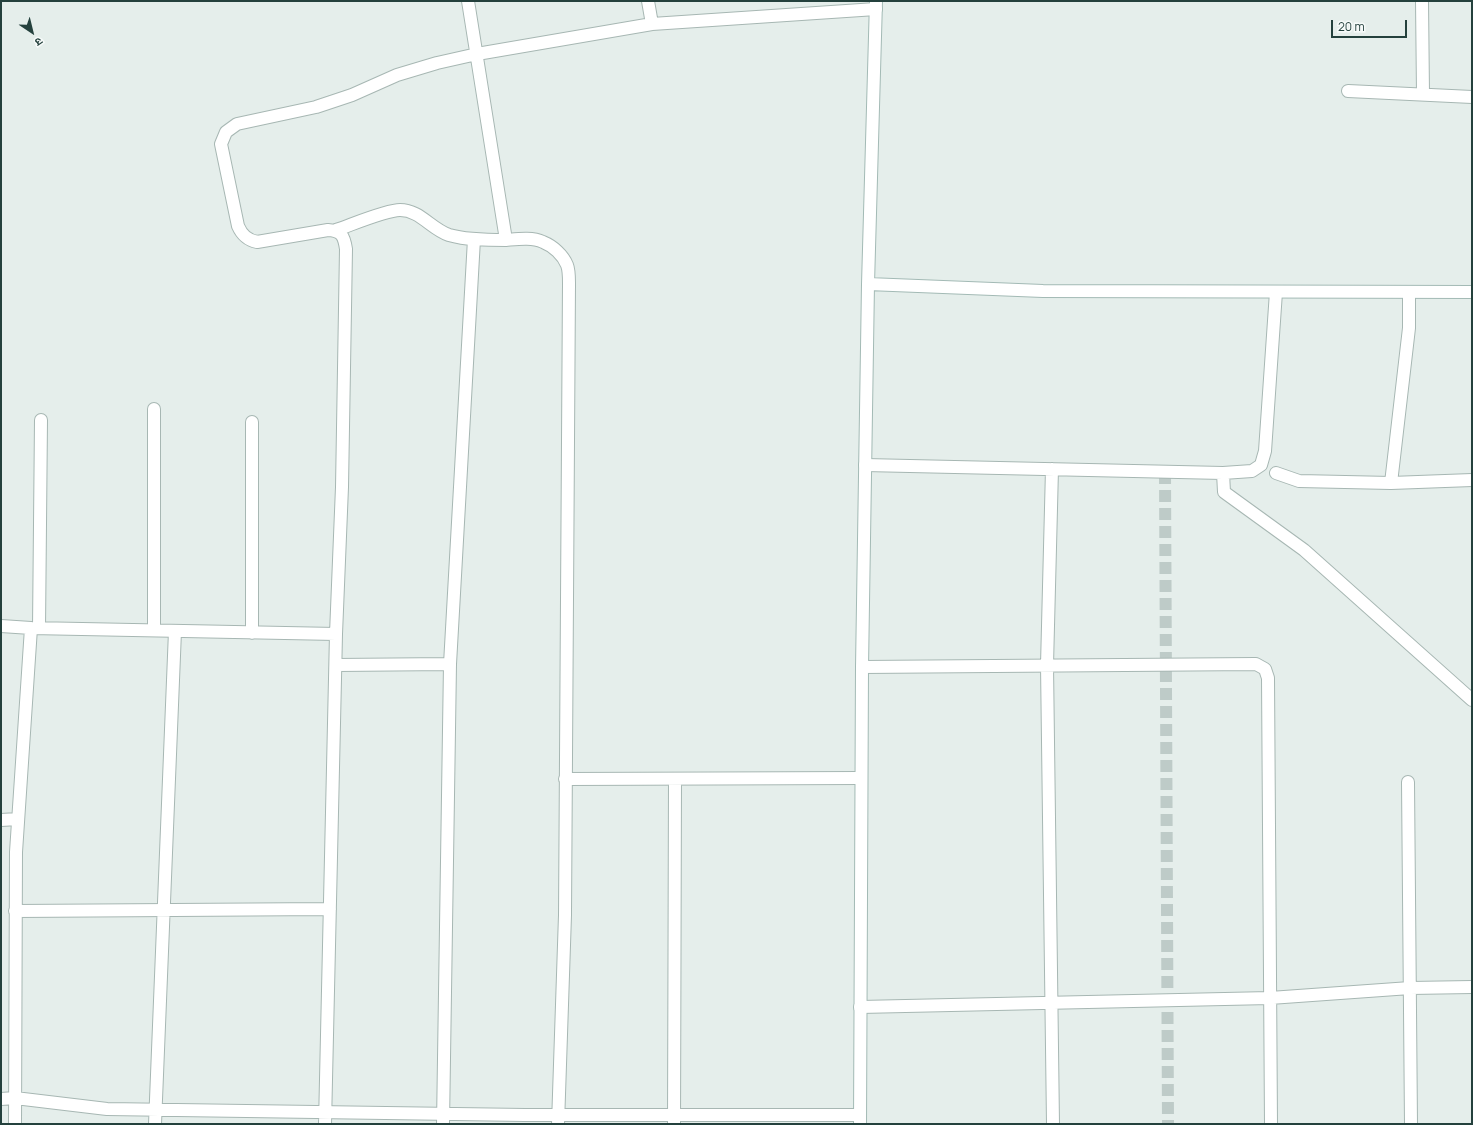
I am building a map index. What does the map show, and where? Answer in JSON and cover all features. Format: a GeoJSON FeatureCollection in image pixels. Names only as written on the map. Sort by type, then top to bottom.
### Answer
{"type":"FeatureCollection","features":[{"type":"Feature","properties":{"kind":"street"},"geometry":{"type":"LineString","coordinates":[[468,1],[487,130],[506,240]]}},
{"type":"Feature","properties":{"kind":"street"},"geometry":{"type":"LineString","coordinates":[[648,1],[652,24]]}},
{"type":"Feature","properties":{"kind":"street"},"geometry":{"type":"LineString","coordinates":[[1422,1],[1423,94]]}},
{"type":"Feature","properties":{"kind":"street"},"geometry":{"type":"LineString","coordinates":[[1,1099],[16,1098],[107,1109],[325,1118],[674,1120],[860,1120],[862,667],[868,284],[876,5],[652,24],[477,54],[437,63],[397,75],[352,95],[316,107],[238,124],[226,132],[221,144],[238,226],[242,234],[249,240],[257,242],[328,230],[336,230],[400,210],[416,214],[437,230],[449,235],[474,239],[506,240],[521,238],[543,241],[559,252],[567,265],[569,283],[565,916],[558,1119]]}},
{"type":"Feature","properties":{"kind":"street"},"geometry":{"type":"LineString","coordinates":[[1348,91],[1472,97]]}},
{"type":"Feature","properties":{"kind":"street"},"geometry":{"type":"LineString","coordinates":[[325,1118],[336,634],[342,488],[346,249],[344,238],[336,230]]}},
{"type":"Feature","properties":{"kind":"street"},"geometry":{"type":"LineString","coordinates":[[443,1119],[450,664],[474,239]]}},
{"type":"Feature","properties":{"kind":"street"},"geometry":{"type":"LineString","coordinates":[[868,284],[1043,291],[1472,292]]}},
{"type":"Feature","properties":{"kind":"street"},"geometry":{"type":"LineString","coordinates":[[865,465],[1223,473],[1252,471],[1261,465],[1265,451],[1276,292]]}},
{"type":"Feature","properties":{"kind":"street"},"geometry":{"type":"LineString","coordinates":[[1392,483],[1409,328],[1409,292]]}},
{"type":"Feature","properties":{"kind":"street"},"geometry":{"type":"LineString","coordinates":[[154,408],[154,630]]}},
{"type":"Feature","properties":{"kind":"street"},"geometry":{"type":"LineString","coordinates":[[15,1124],[16,852],[35,628],[41,420]]}},
{"type":"Feature","properties":{"kind":"street"},"geometry":{"type":"LineString","coordinates":[[252,422],[252,633]]}},
{"type":"Feature","properties":{"kind":"street"},"geometry":{"type":"LineString","coordinates":[[1052,469],[1047,664],[1053,1124]]}},
{"type":"Feature","properties":{"kind":"street"},"geometry":{"type":"LineString","coordinates":[[1223,473],[1224,492],[1304,550],[1472,700]]}},
{"type":"Feature","properties":{"kind":"street"},"geometry":{"type":"LineString","coordinates":[[1276,473],[1299,481],[1392,483],[1472,480]]}},
{"type":"Feature","properties":{"kind":"street"},"geometry":{"type":"LineString","coordinates":[[1,626],[336,634]]}},
{"type":"Feature","properties":{"kind":"street"},"geometry":{"type":"LineString","coordinates":[[155,1124],[175,631]]}},
{"type":"Feature","properties":{"kind":"street"},"geometry":{"type":"LineString","coordinates":[[336,665],[450,664]]}},
{"type":"Feature","properties":{"kind":"street"},"geometry":{"type":"LineString","coordinates":[[862,667],[1047,664],[1256,664],[1265,669],[1268,678],[1271,1124]]}},
{"type":"Feature","properties":{"kind":"street"},"geometry":{"type":"LineString","coordinates":[[565,779],[861,778]]}},
{"type":"Feature","properties":{"kind":"street"},"geometry":{"type":"LineString","coordinates":[[674,1120],[676,779]]}},
{"type":"Feature","properties":{"kind":"street"},"geometry":{"type":"LineString","coordinates":[[1408,782],[1411,1124]]}},
{"type":"Feature","properties":{"kind":"street"},"geometry":{"type":"LineString","coordinates":[[1,820],[18,819]]}},
{"type":"Feature","properties":{"kind":"street"},"geometry":{"type":"LineString","coordinates":[[16,911],[330,909]]}},
{"type":"Feature","properties":{"kind":"street"},"geometry":{"type":"LineString","coordinates":[[860,1008],[1270,998],[1410,988],[1472,987]]}},
{"type":"Feature","properties":{"kind":"tunnel"},"geometry":{"type":"LineString","coordinates":[[1165,472],[1168,1124]]}}]}
